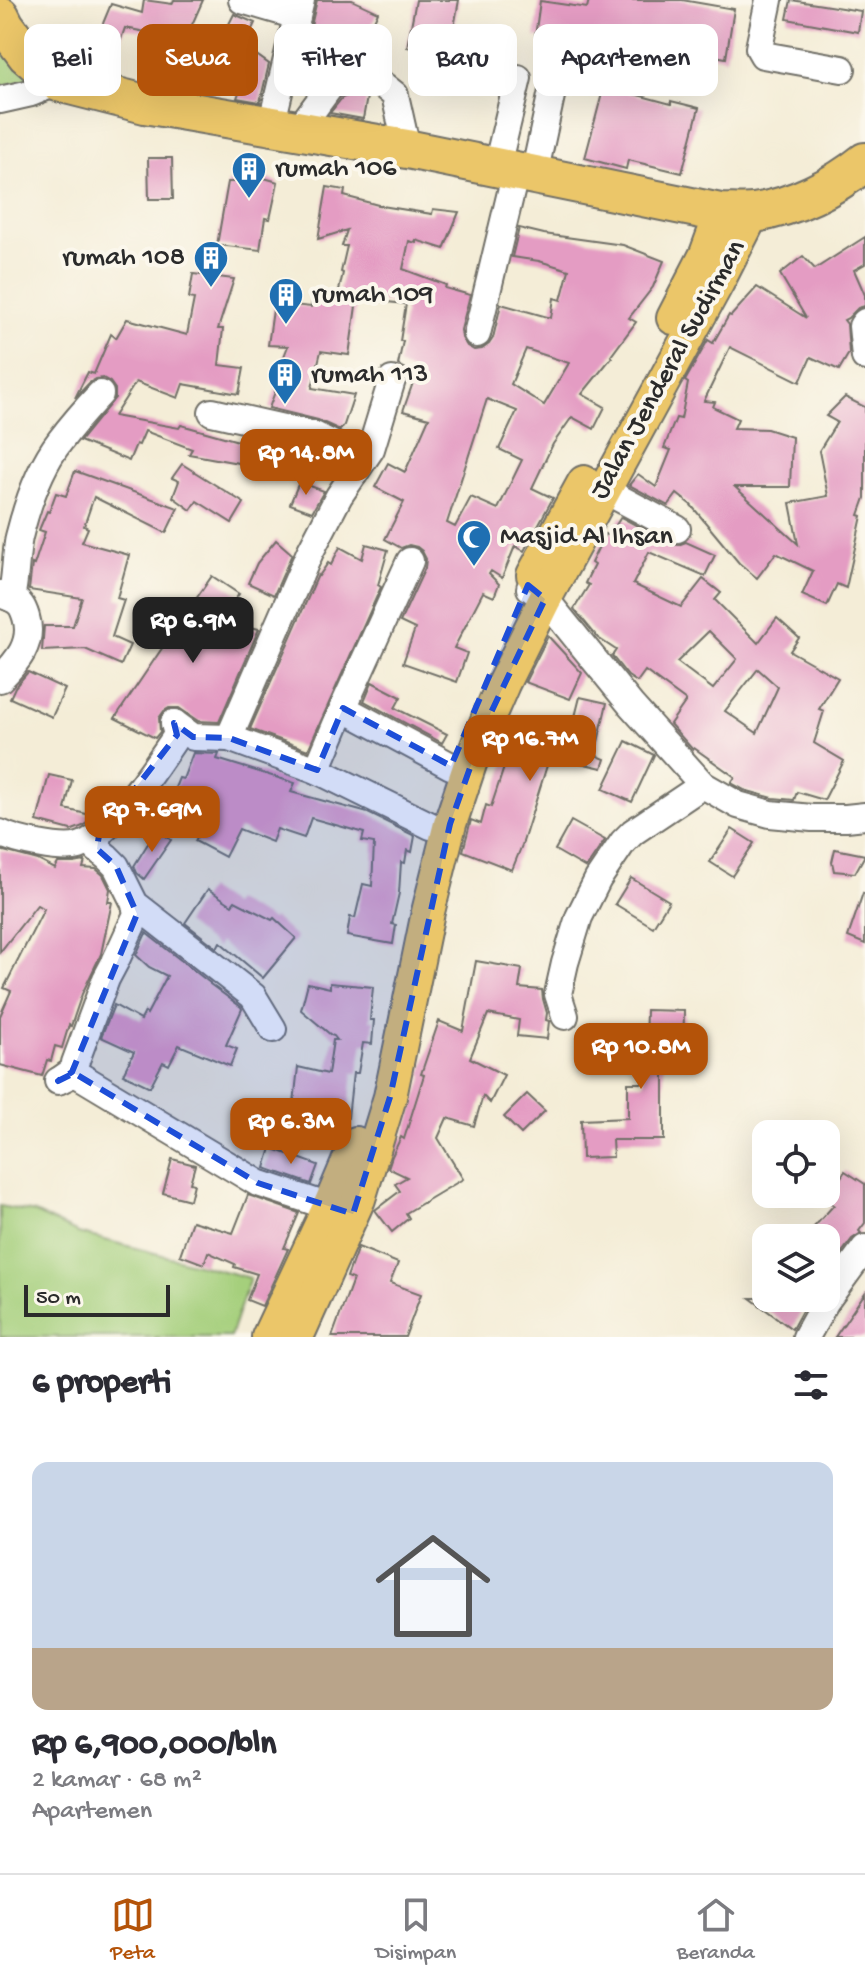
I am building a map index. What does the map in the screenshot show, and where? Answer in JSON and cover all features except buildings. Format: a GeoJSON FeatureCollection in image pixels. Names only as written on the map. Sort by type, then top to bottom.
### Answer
{"type":"FeatureCollection","features":[{"type":"Feature","properties":{"kind":"highway"},"geometry":{"type":"LineString","coordinates":[[0,16],[24,51]]}},
{"type":"Feature","properties":{"kind":"highway"},"geometry":{"type":"LineString","coordinates":[[113,96],[737,213],[796,202],[865,162]]}},
{"type":"Feature","properties":{"kind":"main road","name":"Jalan Jenderal Sudirman"},"geometry":{"type":"LineString","coordinates":[[536,592],[604,490],[718,282],[737,213]]}},
{"type":"Feature","properties":{"kind":"main road","name":"Jalan Jenderal Sudirman"},"geometry":{"type":"LineString","coordinates":[[268,1337],[341,1210],[347,1167],[369,1108],[387,1033],[409,910],[451,766],[536,592],[558,526],[611,435],[706,254],[737,213]]}},
{"type":"Feature","properties":{"kind":"main road","name":"Jalan Jenderal Sudirman"},"geometry":{"type":"LineString","coordinates":[[297,1337],[341,1210],[390,1097],[428,912],[450,824],[470,764],[480,712]]}},
{"type":"Feature","properties":{"kind":"street"},"geometry":{"type":"LineString","coordinates":[[242,0],[299,8],[284,128]]}},
{"type":"Feature","properties":{"kind":"street"},"geometry":{"type":"LineString","coordinates":[[769,0],[759,48],[763,55],[842,69]]}},
{"type":"Feature","properties":{"kind":"street"},"geometry":{"type":"LineString","coordinates":[[516,171],[518,78]]}},
{"type":"Feature","properties":{"kind":"street"},"geometry":{"type":"LineString","coordinates":[[284,128],[332,84],[348,79],[380,83],[395,95],[407,149]]}},
{"type":"Feature","properties":{"kind":"street"},"geometry":{"type":"LineString","coordinates":[[0,100],[24,94]]}},
{"type":"Feature","properties":{"kind":"street"},"geometry":{"type":"LineString","coordinates":[[477,334],[516,171],[548,96]]}},
{"type":"Feature","properties":{"kind":"street"},"geometry":{"type":"LineString","coordinates":[[865,322],[862,326],[865,357]]}},
{"type":"Feature","properties":{"kind":"street"},"geometry":{"type":"LineString","coordinates":[[229,738],[310,552],[339,496],[371,449],[392,380]]}},
{"type":"Feature","properties":{"kind":"street"},"geometry":{"type":"LineString","coordinates":[[0,679],[15,664],[28,639],[22,606],[5,596],[32,495],[58,443],[100,394]]}},
{"type":"Feature","properties":{"kind":"street"},"geometry":{"type":"LineString","coordinates":[[212,412],[314,435],[334,445],[354,474]]}},
{"type":"Feature","properties":{"kind":"street"},"geometry":{"type":"LineString","coordinates":[[604,490],[677,529]]}},
{"type":"Feature","properties":{"kind":"street"},"geometry":{"type":"LineString","coordinates":[[317,770],[410,561]]}},
{"type":"Feature","properties":{"kind":"street"},"geometry":{"type":"LineString","coordinates":[[536,592],[703,785],[738,805],[770,814],[812,818],[865,816]]}},
{"type":"Feature","properties":{"kind":"street"},"geometry":{"type":"LineString","coordinates":[[343,708],[451,766]]}},
{"type":"Feature","properties":{"kind":"street"},"geometry":{"type":"LineString","coordinates":[[0,833],[9,838],[57,847],[78,847],[99,835],[146,780],[177,735],[174,723],[193,737],[229,738],[317,770],[431,826]]}},
{"type":"Feature","properties":{"kind":"street"},"geometry":{"type":"LineString","coordinates":[[565,1016],[558,994],[565,963],[579,917],[598,879],[633,832],[703,785]]}},
{"type":"Feature","properties":{"kind":"street"},"geometry":{"type":"LineString","coordinates":[[99,835],[97,849],[116,866],[137,914],[97,1001],[74,1070],[58,1081],[75,1073],[258,1183],[341,1210]]}},
{"type":"Feature","properties":{"kind":"street"},"geometry":{"type":"LineString","coordinates":[[135,904],[253,996],[273,1029]]}},
{"type":"Feature","properties":{"kind":"street"},"geometry":{"type":"LineString","coordinates":[[806,1337],[826,1301],[865,1248]]}},
{"type":"Feature","properties":{"kind":"highlighted area"},"geometry":{"type":"Polygon","coordinates":[[[528,585],[545,599],[486,723],[450,824],[390,1097],[353,1214],[258,1183],[74,1073],[58,1081],[72,1072],[137,914],[116,866],[97,849],[99,835],[177,735],[174,723],[193,737],[229,738],[317,770],[343,708],[451,766],[528,585]]]}},
{"type":"Feature","properties":{"kind":"green space"},"geometry":{"type":"Polygon","coordinates":[[[0,40],[24,65],[24,82],[0,87],[0,40]]]}},
{"type":"Feature","properties":{"kind":"green space"},"geometry":{"type":"Polygon","coordinates":[[[0,1206],[35,1213],[78,1233],[250,1278],[230,1337],[0,1337],[0,1206]]]}},
{"type":"Feature","properties":{"kind":"place","name":"rumah 106"},"geometry":{"type":"Point","coordinates":[249,200]}},
{"type":"Feature","properties":{"kind":"place","name":"rumah 108"},"geometry":{"type":"Point","coordinates":[211,289]}},
{"type":"Feature","properties":{"kind":"place","name":"rumah 109"},"geometry":{"type":"Point","coordinates":[286,326]}},
{"type":"Feature","properties":{"kind":"place","name":"rumah 113"},"geometry":{"type":"Point","coordinates":[285,406]}},
{"type":"Feature","properties":{"kind":"place","name":"Masjid Al Ihsan"},"geometry":{"type":"Point","coordinates":[474,568]}}]}
